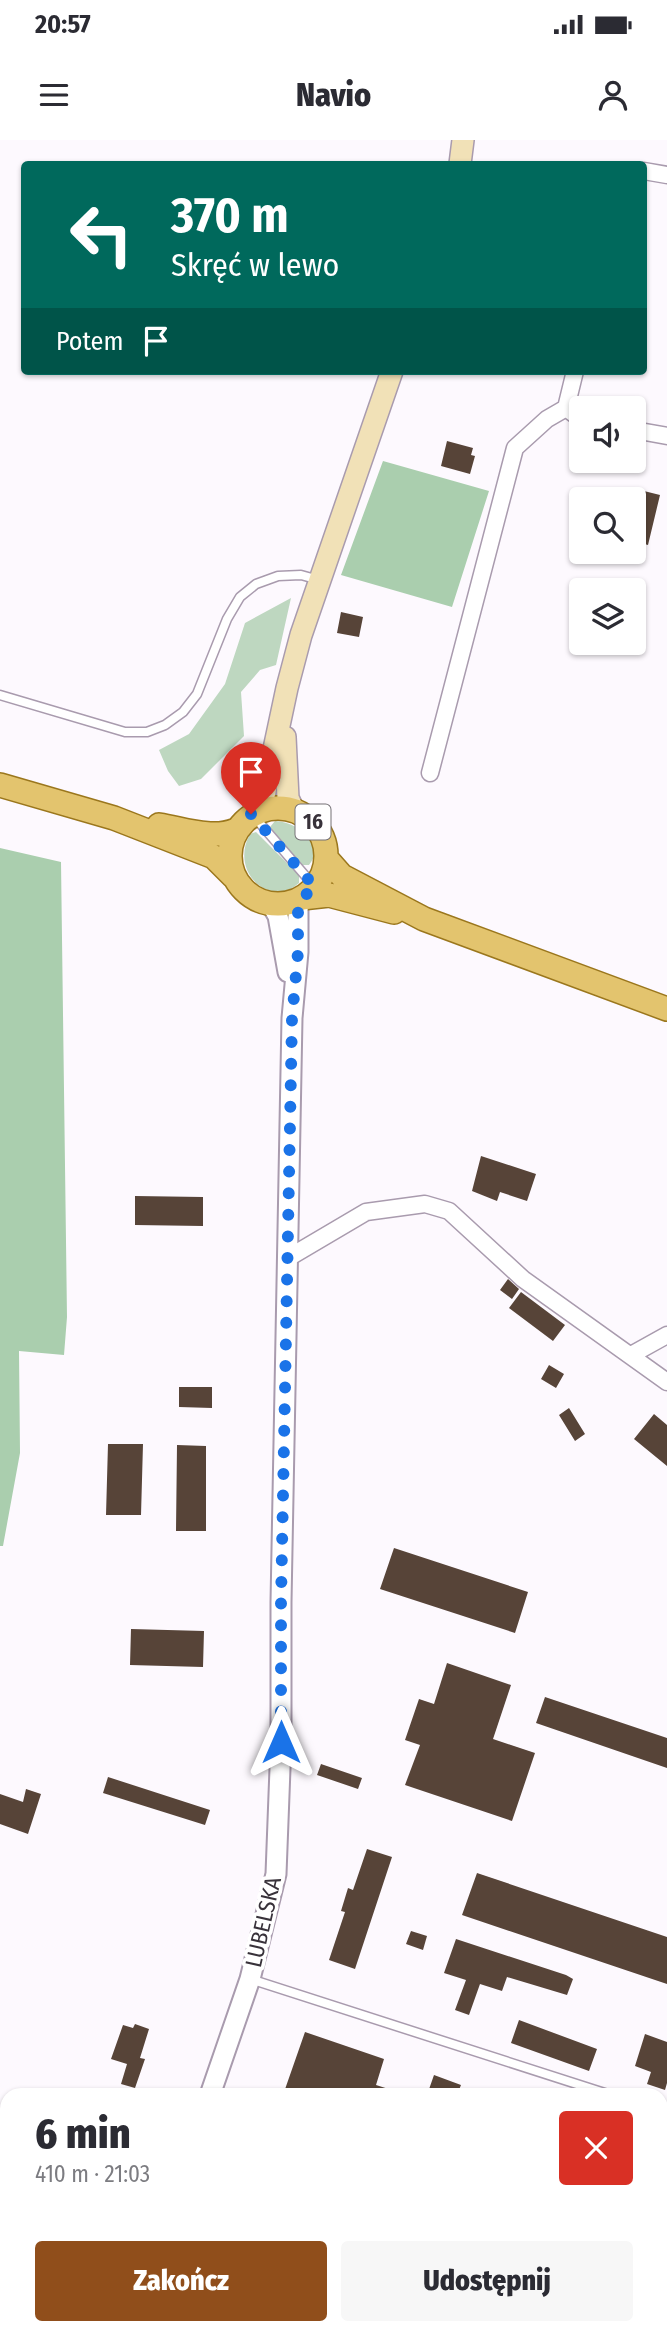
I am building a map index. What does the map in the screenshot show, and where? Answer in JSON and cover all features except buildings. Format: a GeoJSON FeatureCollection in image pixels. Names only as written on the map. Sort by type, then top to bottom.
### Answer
{"type":"FeatureCollection","features":[{"type":"Feature","properties":{"kind":"main road"},"geometry":{"type":"LineString","coordinates":[[460,161],[463,140]]}},
{"type":"Feature","properties":{"kind":"main road"},"geometry":{"type":"LineString","coordinates":[[233,876],[229,860],[230,844],[250,818],[283,710],[301,635],[391,375]]}},
{"type":"Feature","properties":{"kind":"main road"},"geometry":{"type":"LineString","coordinates":[[283,710],[288,798],[293,809]]}},
{"type":"Feature","properties":{"kind":"main road","name":"16"},"geometry":{"type":"LineString","coordinates":[[0,785],[114,818],[214,857],[223,864],[242,889],[255,899],[271,904],[287,904],[309,892],[323,874],[327,859],[325,843],[318,828],[307,817],[293,809],[277,807],[250,818],[227,834],[214,835],[114,818]]}},
{"type":"Feature","properties":{"kind":"main road","name":"16"},"geometry":{"type":"LineString","coordinates":[[327,859],[342,876],[424,919],[667,1009]]}},
{"type":"Feature","properties":{"kind":"main road","name":"16"},"geometry":{"type":"LineString","coordinates":[[309,892],[424,919]]}},
{"type":"Feature","properties":{"kind":"street"},"geometry":{"type":"LineString","coordinates":[[647,172],[667,175]]}},
{"type":"Feature","properties":{"kind":"street"},"geometry":{"type":"LineString","coordinates":[[430,774],[515,448],[547,419],[566,408],[574,375]]}},
{"type":"Feature","properties":{"kind":"street"},"geometry":{"type":"LineString","coordinates":[[646,432],[667,436]]}},
{"type":"Feature","properties":{"kind":"street"},"geometry":{"type":"LineString","coordinates":[[292,1018],[298,952],[298,908],[309,892]]}},
{"type":"Feature","properties":{"kind":"street"},"geometry":{"type":"LineString","coordinates":[[271,904],[278,916],[284,940],[292,1018]]}},
{"type":"Feature","properties":{"kind":"street","name":"LUBELSKA"},"geometry":{"type":"LineString","coordinates":[[212,2088],[250,1979],[276,1874],[281,1742],[281,1588],[292,1018]]}},
{"type":"Feature","properties":{"kind":"street"},"geometry":{"type":"LineString","coordinates":[[288,1258],[366,1212],[425,1204],[449,1211],[523,1279],[667,1382]]}},
{"type":"Feature","properties":{"kind":"street"},"geometry":{"type":"LineString","coordinates":[[631,1355],[667,1335]]}},
{"type":"Feature","properties":{"kind":"lane"},"geometry":{"type":"LineString","coordinates":[[0,695],[125,732],[148,732],[165,726],[183,712],[197,694],[227,619],[240,597],[256,584],[278,576],[301,575],[319,580]]}},
{"type":"Feature","properties":{"kind":"lane"},"geometry":{"type":"LineString","coordinates":[[250,818],[309,892]]}},
{"type":"Feature","properties":{"kind":"lane"},"geometry":{"type":"LineString","coordinates":[[250,1979],[589,2088]]}},
{"type":"Feature","properties":{"kind":"green space"},"geometry":{"type":"Polygon","coordinates":[[[383,461],[489,491],[452,607],[341,575],[383,461]]]}},
{"type":"Feature","properties":{"kind":"green space"},"geometry":{"type":"Polygon","coordinates":[[[291,598],[276,665],[260,670],[241,692],[244,736],[201,779],[179,786],[168,771],[159,750],[189,734],[225,684],[245,623],[291,598]]]}},
{"type":"Feature","properties":{"kind":"green space"},"geometry":{"type":"Polygon","coordinates":[[[275,821],[299,829],[311,841],[314,857],[309,865],[302,865],[272,833],[270,827],[275,821]]]}},
{"type":"Feature","properties":{"kind":"green space"},"geometry":{"type":"Polygon","coordinates":[[[256,832],[299,875],[299,883],[288,890],[276,892],[265,889],[256,882],[245,861],[245,848],[250,834],[256,832]]]}},
{"type":"Feature","properties":{"kind":"green space"},"geometry":{"type":"Polygon","coordinates":[[[0,848],[61,862],[67,1317],[64,1355],[19,1351],[20,1453],[3,1546],[0,1546],[0,848]]]}},
{"type":"Feature","properties":{"kind":"route"},"geometry":{"type":"LineString","coordinates":[[251,814],[315,887],[302,898],[298,908],[298,952],[292,1018],[281,1602],[281,1742]]}}]}
